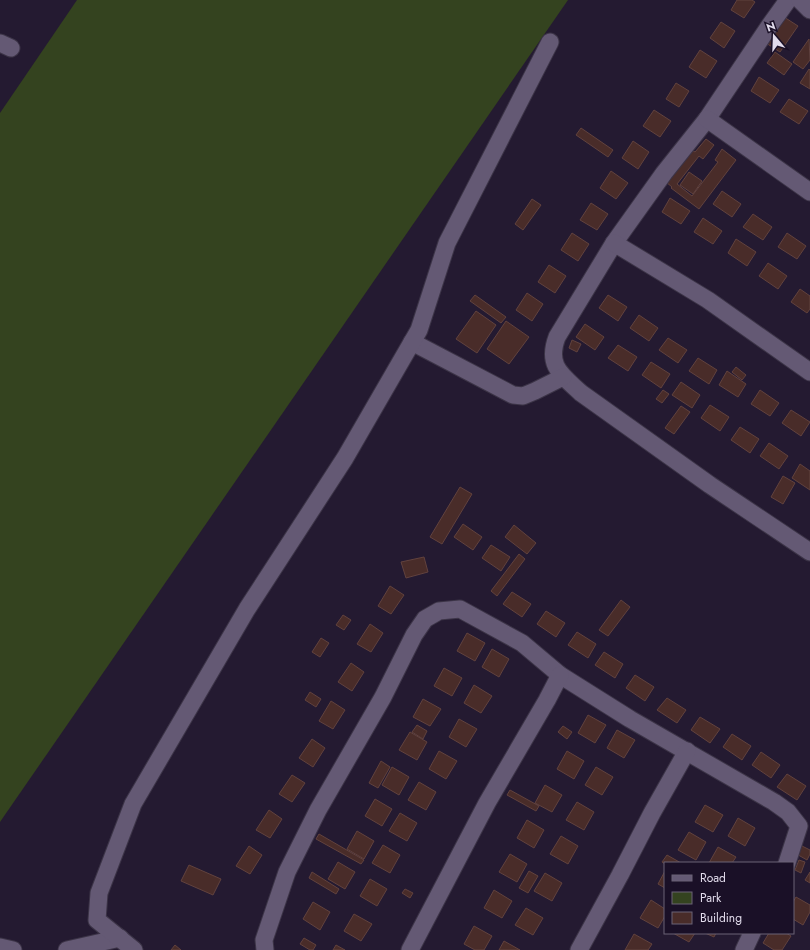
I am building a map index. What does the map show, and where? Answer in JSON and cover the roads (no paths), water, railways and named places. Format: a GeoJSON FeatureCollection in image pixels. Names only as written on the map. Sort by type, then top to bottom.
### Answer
{"type":"FeatureCollection","features":[{"type":"Feature","properties":{"kind":"street"},"geometry":{"type":"LineString","coordinates":[[788,0],[707,120],[664,173],[614,243],[557,337],[554,346],[553,359],[557,369],[563,377],[581,394],[710,485],[810,552]]}},
{"type":"Feature","properties":{"kind":"street"},"geometry":{"type":"LineString","coordinates":[[800,0],[810,10]]}},
{"type":"Feature","properties":{"kind":"street"},"geometry":{"type":"LineString","coordinates":[[134,950],[98,920],[99,893],[133,804],[247,609],[345,458],[419,330],[447,243],[550,42]]}},
{"type":"Feature","properties":{"kind":"street"},"geometry":{"type":"LineString","coordinates":[[707,120],[810,192]]}},
{"type":"Feature","properties":{"kind":"street"},"geometry":{"type":"LineString","coordinates":[[614,243],[708,300],[810,372]]}},
{"type":"Feature","properties":{"kind":"street"},"geometry":{"type":"LineString","coordinates":[[412,342],[513,395],[523,396],[563,377]]}},
{"type":"Feature","properties":{"kind":"street"},"geometry":{"type":"LineString","coordinates":[[265,950],[264,940],[287,872],[318,810],[384,697],[414,635],[425,619],[439,611],[460,609],[522,643],[560,675],[630,719],[774,802],[788,812],[799,826],[787,862]]}},
{"type":"Feature","properties":{"kind":"street"},"geometry":{"type":"LineString","coordinates":[[410,950],[487,803],[541,712],[560,675]]}},
{"type":"Feature","properties":{"kind":"street"},"geometry":{"type":"LineString","coordinates":[[579,950],[687,751]]}},
{"type":"Feature","properties":{"kind":"street"},"geometry":{"type":"LineString","coordinates":[[744,950],[752,934]]}},
{"type":"Feature","properties":{"kind":"street"},"geometry":{"type":"LineString","coordinates":[[67,950],[120,938]]}},
{"type":"Feature","properties":{"kind":"street"},"geometry":{"type":"LineString","coordinates":[[0,947],[13,950]]}}]}
